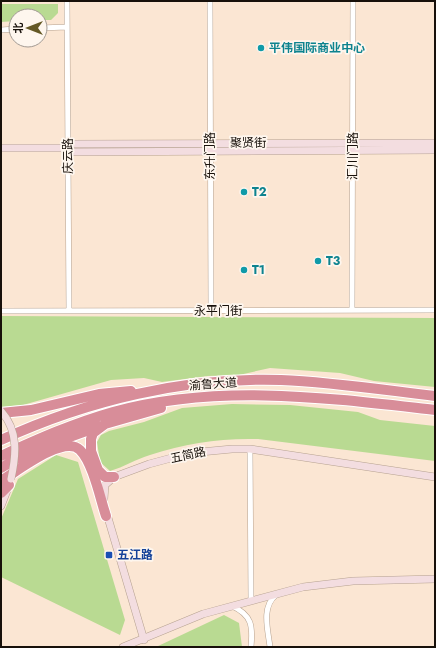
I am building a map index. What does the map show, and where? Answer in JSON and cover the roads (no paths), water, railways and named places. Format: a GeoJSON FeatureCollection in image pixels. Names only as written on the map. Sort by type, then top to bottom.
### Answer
{"type":"FeatureCollection","features":[{"type":"Feature","properties":{"kind":"highway","name":"渝鲁大道"},"geometry":{"type":"LineString","coordinates":[[1,440],[63,414],[165,388],[236,381],[280,380],[318,382],[435,396]]}},
{"type":"Feature","properties":{"kind":"highway"},"geometry":{"type":"LineString","coordinates":[[1,412],[31,410],[99,394],[165,388]]}},
{"type":"Feature","properties":{"kind":"highway","name":"渝鲁大道"},"geometry":{"type":"LineString","coordinates":[[1,456],[61,429],[114,412],[188,398],[279,395],[435,410]]}},
{"type":"Feature","properties":{"kind":"highway"},"geometry":{"type":"LineString","coordinates":[[1,468],[35,449],[105,424],[143,415],[188,398]]}},
{"type":"Feature","properties":{"kind":"highway"},"geometry":{"type":"LineString","coordinates":[[105,424],[93,434],[91,439],[91,451],[101,474],[108,478],[114,477]]}},
{"type":"Feature","properties":{"kind":"highway"},"geometry":{"type":"LineString","coordinates":[[1,493],[7,482],[49,451],[60,447],[73,446],[78,449],[87,462],[106,516]]}},
{"type":"Feature","properties":{"kind":"main road","name":"聚贤街"},"geometry":{"type":"LineString","coordinates":[[1,148],[210,147],[353,143],[435,143]]}},
{"type":"Feature","properties":{"kind":"main road","name":"聚贤街"},"geometry":{"type":"LineString","coordinates":[[210,147],[353,151],[435,150]]}},
{"type":"Feature","properties":{"kind":"main road"},"geometry":{"type":"LineString","coordinates":[[1,412],[14,437],[16,452],[1,506]]}},
{"type":"Feature","properties":{"kind":"main road","name":"五简路"},"geometry":{"type":"LineString","coordinates":[[114,477],[149,464],[190,453],[212,450],[250,449],[435,477]]}},
{"type":"Feature","properties":{"kind":"main road"},"geometry":{"type":"LineString","coordinates":[[114,477],[105,485],[104,489],[106,516],[144,640]]}},
{"type":"Feature","properties":{"kind":"main road"},"geometry":{"type":"LineString","coordinates":[[132,647],[182,622],[250,600],[303,587],[328,582],[435,579]]}},
{"type":"Feature","properties":{"kind":"main road"},"geometry":{"type":"LineString","coordinates":[[123,647],[144,640]]}},
{"type":"Feature","properties":{"kind":"street","name":"庆云路"},"geometry":{"type":"LineString","coordinates":[[67,1],[66,148],[69,311]]}},
{"type":"Feature","properties":{"kind":"street","name":"东升门路"},"geometry":{"type":"LineString","coordinates":[[210,1],[211,311]]}},
{"type":"Feature","properties":{"kind":"street","name":"汇川门路"},"geometry":{"type":"LineString","coordinates":[[352,310],[353,1]]}},
{"type":"Feature","properties":{"kind":"street"},"geometry":{"type":"LineString","coordinates":[[48,28],[67,27]]}},
{"type":"Feature","properties":{"kind":"street","name":"永平门街"},"geometry":{"type":"LineString","coordinates":[[1,311],[435,310]]}},
{"type":"Feature","properties":{"kind":"street"},"geometry":{"type":"LineString","coordinates":[[250,449],[250,600]]}},
{"type":"Feature","properties":{"kind":"street"},"geometry":{"type":"LineString","coordinates":[[270,647],[268,607],[271,599],[278,594]]}},
{"type":"Feature","properties":{"kind":"street"},"geometry":{"type":"LineString","coordinates":[[231,606],[241,610],[248,617],[253,633],[251,647]]}},
{"type":"Feature","properties":{"kind":"place","name":"平伟国际商业中心"},"geometry":{"type":"Point","coordinates":[261,48]}},
{"type":"Feature","properties":{"kind":"place","name":"T2"},"geometry":{"type":"Point","coordinates":[244,192]}},
{"type":"Feature","properties":{"kind":"place","name":"T3"},"geometry":{"type":"Point","coordinates":[318,261]}},
{"type":"Feature","properties":{"kind":"place","name":"T1"},"geometry":{"type":"Point","coordinates":[244,270]}},
{"type":"Feature","properties":{"kind":"place","name":"五江路"},"geometry":{"type":"Point","coordinates":[109,555]}}]}
